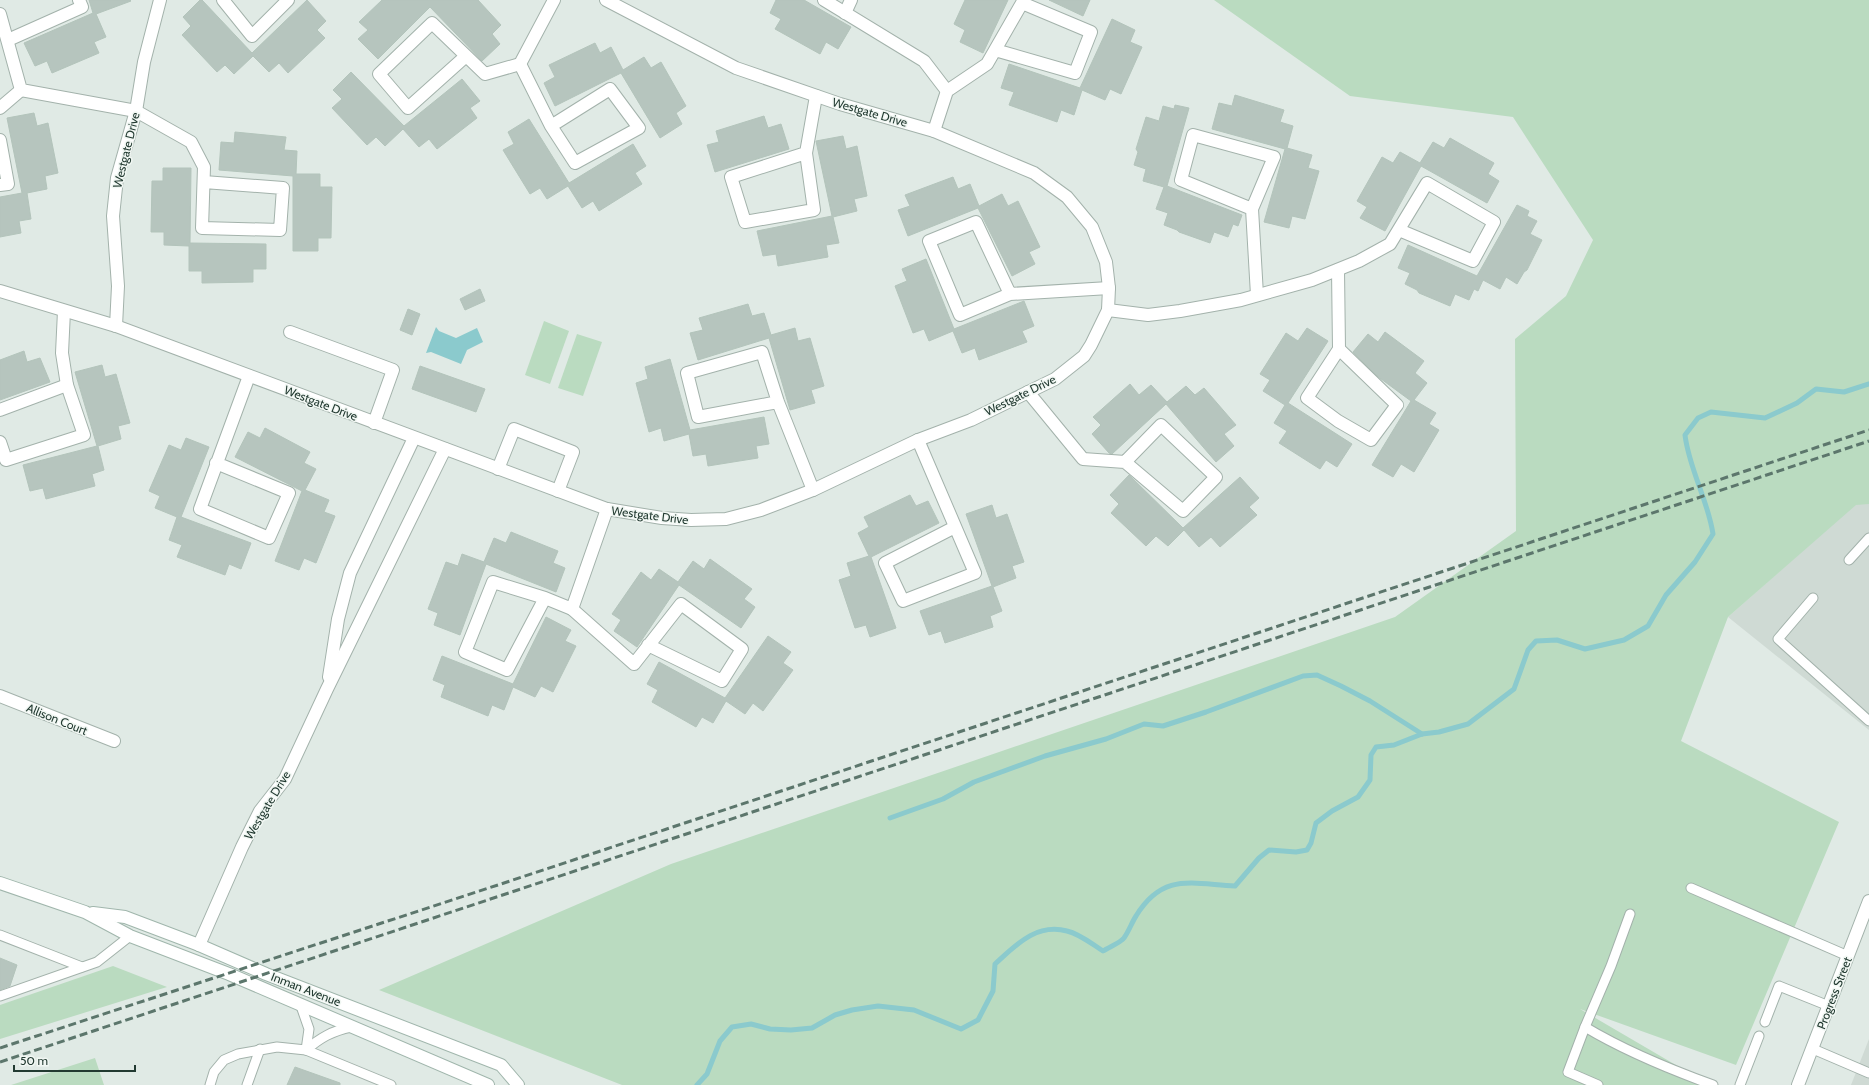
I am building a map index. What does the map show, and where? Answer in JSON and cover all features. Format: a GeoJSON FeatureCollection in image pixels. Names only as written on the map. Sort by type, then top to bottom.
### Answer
{"type":"FeatureCollection","features":[{"type":"Feature","properties":{"kind":"street"},"geometry":{"type":"LineString","coordinates":[[8,40],[82,7],[79,0]]}},
{"type":"Feature","properties":{"kind":"street","name":"Westgate Drive"},"geometry":{"type":"LineString","coordinates":[[116,326],[118,286],[113,216],[117,178],[136,111],[144,62],[160,0]]}},
{"type":"Feature","properties":{"kind":"street"},"geometry":{"type":"LineString","coordinates":[[223,0],[252,36],[288,0]]}},
{"type":"Feature","properties":{"kind":"street"},"geometry":{"type":"LineString","coordinates":[[466,56],[408,108],[379,74],[432,24],[466,56],[485,74],[520,64],[554,0]]}},
{"type":"Feature","properties":{"kind":"street","name":"Westgate Drive"},"geometry":{"type":"LineString","coordinates":[[0,291],[116,326],[607,509],[662,518],[691,520],[726,519],[761,510],[813,490],[918,440],[971,420],[1055,379],[1084,356],[1108,310],[1109,288],[1106,262],[1098,238],[1085,216],[1067,197],[1034,173],[934,131],[816,96],[736,68],[606,0]]}},
{"type":"Feature","properties":{"kind":"street"},"geometry":{"type":"LineString","coordinates":[[824,0],[924,61],[947,91]]}},
{"type":"Feature","properties":{"kind":"street"},"geometry":{"type":"LineString","coordinates":[[845,13],[851,0]]}},
{"type":"Feature","properties":{"kind":"street"},"geometry":{"type":"LineString","coordinates":[[934,131],[947,91],[987,64],[995,50],[1022,3],[1091,32],[1075,72],[995,50]]}},
{"type":"Feature","properties":{"kind":"street"},"geometry":{"type":"LineString","coordinates":[[0,14],[21,90]]}},
{"type":"Feature","properties":{"kind":"street"},"geometry":{"type":"LineString","coordinates":[[520,64],[551,126],[575,164],[639,128],[610,89],[551,126]]}},
{"type":"Feature","properties":{"kind":"street"},"geometry":{"type":"LineString","coordinates":[[21,90],[136,111],[191,142],[204,167],[202,228],[280,230],[283,188],[204,182]]}},
{"type":"Feature","properties":{"kind":"street"},"geometry":{"type":"LineString","coordinates":[[0,108],[21,90]]}},
{"type":"Feature","properties":{"kind":"street"},"geometry":{"type":"LineString","coordinates":[[806,153],[731,177],[745,222],[814,210],[806,153],[816,96]]}},
{"type":"Feature","properties":{"kind":"street"},"geometry":{"type":"LineString","coordinates":[[1252,209],[1180,180],[1193,134],[1274,157],[1252,209],[1258,295]]}},
{"type":"Feature","properties":{"kind":"street"},"geometry":{"type":"LineString","coordinates":[[0,140],[8,184],[0,185]]}},
{"type":"Feature","properties":{"kind":"street"},"geometry":{"type":"LineString","coordinates":[[1108,310],[1148,315],[1180,311],[1258,295],[1312,280],[1338,270],[1390,244],[1427,183],[1494,222],[1473,261],[1399,230]]}},
{"type":"Feature","properties":{"kind":"street"},"geometry":{"type":"LineString","coordinates":[[1010,294],[976,222],[929,241],[960,315],[1010,294],[1109,288]]}},
{"type":"Feature","properties":{"kind":"street"},"geometry":{"type":"LineString","coordinates":[[1338,270],[1339,349],[1307,398],[1338,421],[1371,440],[1397,405],[1339,349]]}},
{"type":"Feature","properties":{"kind":"street"},"geometry":{"type":"LineString","coordinates":[[0,442],[6,460],[84,435],[67,385],[62,353],[64,311]]}},
{"type":"Feature","properties":{"kind":"street"},"geometry":{"type":"LineString","coordinates":[[290,332],[393,370],[374,423]]}},
{"type":"Feature","properties":{"kind":"street"},"geometry":{"type":"LineString","coordinates":[[778,402],[698,418],[686,373],[762,352],[778,402],[813,490]]}},
{"type":"Feature","properties":{"kind":"street"},"geometry":{"type":"LineString","coordinates":[[216,463],[290,493],[269,538],[200,509],[216,463],[249,376]]}},
{"type":"Feature","properties":{"kind":"street"},"geometry":{"type":"LineString","coordinates":[[0,410],[67,385]]}},
{"type":"Feature","properties":{"kind":"street"},"geometry":{"type":"LineString","coordinates":[[1028,392],[1083,459],[1125,462],[1183,511],[1216,477],[1161,424],[1125,462]]}},
{"type":"Feature","properties":{"kind":"street"},"geometry":{"type":"LineString","coordinates":[[498,469],[514,429],[573,452],[558,491]]}},
{"type":"Feature","properties":{"kind":"street","name":"Westgate Drive"},"geometry":{"type":"LineString","coordinates":[[327,689],[338,619],[350,573],[414,438]]}},
{"type":"Feature","properties":{"kind":"street"},"geometry":{"type":"LineString","coordinates":[[918,440],[975,574],[903,601],[885,563],[955,527]]}},
{"type":"Feature","properties":{"kind":"street","name":"Westgate Drive"},"geometry":{"type":"LineString","coordinates":[[199,945],[242,847],[260,811],[285,779],[327,689],[445,449]]}},
{"type":"Feature","properties":{"kind":"street"},"geometry":{"type":"LineString","coordinates":[[572,609],[607,509]]}},
{"type":"Feature","properties":{"kind":"street"},"geometry":{"type":"LineString","coordinates":[[545,598],[507,670],[465,652],[493,582],[545,598],[572,609],[634,664],[648,646],[681,604],[742,649],[722,681],[648,646]]}},
{"type":"Feature","properties":{"kind":"street","name":"Allison Court"},"geometry":{"type":"LineString","coordinates":[[0,696],[114,741]]}},
{"type":"Feature","properties":{"kind":"street","name":"Inman Avenue"},"geometry":{"type":"LineString","coordinates":[[0,883],[85,912],[130,936],[228,974],[488,1085]]}},
{"type":"Feature","properties":{"kind":"street","name":"Progress Street"},"geometry":{"type":"LineString","coordinates":[[1798,1085],[1869,901]]}},
{"type":"Feature","properties":{"kind":"street","name":"Inman Avenue"},"geometry":{"type":"LineString","coordinates":[[85,912],[125,917],[199,945],[266,974],[501,1065],[518,1085]]}},
{"type":"Feature","properties":{"kind":"lane"},"geometry":{"type":"LineString","coordinates":[[1849,560],[1869,538]]}},
{"type":"Feature","properties":{"kind":"lane"},"geometry":{"type":"LineString","coordinates":[[1813,598],[1778,639],[1869,721]]}},
{"type":"Feature","properties":{"kind":"lane"},"geometry":{"type":"LineString","coordinates":[[1691,888],[1848,956]]}},
{"type":"Feature","properties":{"kind":"lane"},"geometry":{"type":"LineString","coordinates":[[1598,1085],[1568,1072],[1611,966],[1630,914]]}},
{"type":"Feature","properties":{"kind":"lane"},"geometry":{"type":"LineString","coordinates":[[0,935],[82,967]]}},
{"type":"Feature","properties":{"kind":"lane"},"geometry":{"type":"LineString","coordinates":[[0,996],[97,962],[130,936]]}},
{"type":"Feature","properties":{"kind":"lane"},"geometry":{"type":"LineString","coordinates":[[1765,1022],[1779,986],[1829,1006]]}},
{"type":"Feature","properties":{"kind":"lane"},"geometry":{"type":"LineString","coordinates":[[301,1006],[309,1028],[306,1050]]}},
{"type":"Feature","properties":{"kind":"lane"},"geometry":{"type":"LineString","coordinates":[[306,1050],[318,1039],[330,1032],[351,1027]]}},
{"type":"Feature","properties":{"kind":"lane"},"geometry":{"type":"LineString","coordinates":[[1585,1027],[1612,1043],[1674,1071],[1713,1085]]}},
{"type":"Feature","properties":{"kind":"lane"},"geometry":{"type":"LineString","coordinates":[[1740,1085],[1759,1036]]}},
{"type":"Feature","properties":{"kind":"lane"},"geometry":{"type":"LineString","coordinates":[[210,1085],[214,1072],[224,1060],[238,1054],[277,1047],[306,1050],[391,1085]]}},
{"type":"Feature","properties":{"kind":"lane"},"geometry":{"type":"LineString","coordinates":[[247,1085],[260,1049]]}},
{"type":"Feature","properties":{"kind":"lane"},"geometry":{"type":"LineString","coordinates":[[1812,1049],[1869,1073]]}},
{"type":"Feature","properties":{"kind":"shaded area"},"geometry":{"type":"Polygon","coordinates":[[[1856,504],[1869,504],[1869,730],[1728,617],[1856,504]]]}},
{"type":"Feature","properties":{"kind":"shaded area"},"geometry":{"type":"Polygon","coordinates":[[[1869,1039],[1869,1085],[1851,1085],[1869,1039]]]}},
{"type":"Feature","properties":{"kind":"green space"},"geometry":{"type":"Polygon","coordinates":[[[1214,0],[1869,0],[1869,504],[1856,505],[1728,617],[1681,741],[1839,822],[1736,1065],[1580,1009],[1710,1085],[622,1085],[379,990],[671,864],[1395,617],[1516,531],[1515,339],[1566,296],[1593,240],[1513,117],[1350,96],[1214,0]]]}},
{"type":"Feature","properties":{"kind":"green space"},"geometry":{"type":"Polygon","coordinates":[[[544,321],[569,331],[550,384],[525,375],[544,321]]]}},
{"type":"Feature","properties":{"kind":"green space"},"geometry":{"type":"Polygon","coordinates":[[[577,334],[602,342],[583,396],[558,388],[577,334]]]}},
{"type":"Feature","properties":{"kind":"green space"},"geometry":{"type":"Polygon","coordinates":[[[113,966],[167,987],[0,1039],[0,1005],[113,966]]]}},
{"type":"Feature","properties":{"kind":"green space"},"geometry":{"type":"Polygon","coordinates":[[[95,1058],[104,1085],[11,1085],[95,1058]]]}},
{"type":"Feature","properties":{"kind":"water"},"geometry":{"type":"Polygon","coordinates":[[[436,327],[439,331],[456,338],[477,328],[483,342],[467,350],[461,364],[431,352],[426,353],[436,327]]]}},
{"type":"Feature","properties":{"kind":"building"},"geometry":{"type":"Polygon","coordinates":[[[89,0],[131,1],[96,14],[106,37],[94,42],[99,53],[52,73],[47,61],[35,66],[24,43],[93,13],[89,0]]]}},
{"type":"Feature","properties":{"kind":"building"},"geometry":{"type":"Polygon","coordinates":[[[200,0],[202,0],[252,53],[307,0],[326,21],[317,30],[325,38],[288,73],[279,63],[269,72],[253,56],[234,74],[225,65],[217,72],[182,35],[191,26],[183,17],[200,0]]]}},
{"type":"Feature","properties":{"kind":"building"},"geometry":{"type":"Polygon","coordinates":[[[382,0],[478,0],[501,25],[492,34],[500,44],[482,61],[430,7],[378,59],[358,39],[368,30],[359,22],[382,0]]]}},
{"type":"Feature","properties":{"kind":"building"},"geometry":{"type":"Polygon","coordinates":[[[776,0],[804,0],[851,27],[838,49],[826,42],[820,54],[775,29],[781,19],[770,13],[776,0]]]}},
{"type":"Feature","properties":{"kind":"building"},"geometry":{"type":"Polygon","coordinates":[[[965,0],[1008,0],[983,53],[960,42],[965,30],[954,24],[965,0]]]}},
{"type":"Feature","properties":{"kind":"building"},"geometry":{"type":"Polygon","coordinates":[[[1049,0],[1090,0],[1083,16],[1049,0]]]}},
{"type":"Feature","properties":{"kind":"building"},"geometry":{"type":"Polygon","coordinates":[[[1112,19],[1135,30],[1130,42],[1142,47],[1121,94],[1110,89],[1105,100],[1082,90],[1074,115],[1061,110],[1057,122],[1009,105],[1014,92],[1001,88],[1009,64],[1080,88],[1112,19]]]}},
{"type":"Feature","properties":{"kind":"building"},"geometry":{"type":"Polygon","coordinates":[[[595,43],[600,53],[611,47],[623,70],[644,57],[651,68],[661,62],[686,106],[676,113],[682,124],[660,138],[621,73],[555,106],[544,83],[555,77],[549,65],[595,43]]]}},
{"type":"Feature","properties":{"kind":"building"},"geometry":{"type":"Polygon","coordinates":[[[351,72],[404,126],[462,79],[480,101],[470,108],[477,118],[437,149],[429,139],[419,147],[403,129],[385,146],[376,137],[367,145],[332,108],[342,99],[333,90],[351,72]]]}},
{"type":"Feature","properties":{"kind":"building"},"geometry":{"type":"Polygon","coordinates":[[[1235,95],[1284,110],[1280,122],[1293,126],[1287,148],[1312,155],[1308,168],[1319,171],[1305,219],[1292,216],[1289,228],[1264,222],[1285,149],[1212,129],[1219,103],[1232,106],[1235,95]]]}},
{"type":"Feature","properties":{"kind":"building"},"geometry":{"type":"Polygon","coordinates":[[[1175,105],[1189,108],[1167,186],[1242,215],[1238,226],[1233,224],[1228,237],[1214,232],[1210,243],[1164,225],[1168,213],[1156,209],[1164,187],[1143,181],[1146,169],[1134,165],[1138,152],[1136,149],[1146,117],[1159,121],[1163,106],[1174,109],[1175,105]]]}},
{"type":"Feature","properties":{"kind":"building"},"geometry":{"type":"Polygon","coordinates":[[[34,113],[37,126],[48,123],[58,173],[45,176],[47,189],[27,193],[31,219],[19,221],[21,233],[0,237],[0,197],[22,193],[7,118],[34,113]]]}},
{"type":"Feature","properties":{"kind":"building"},"geometry":{"type":"Polygon","coordinates":[[[764,116],[768,128],[781,124],[789,149],[715,172],[707,145],[719,142],[716,131],[764,116]]]}},
{"type":"Feature","properties":{"kind":"building"},"geometry":{"type":"Polygon","coordinates":[[[529,119],[569,183],[633,144],[646,166],[635,173],[642,184],[599,211],[593,201],[582,208],[568,186],[547,199],[540,188],[530,194],[503,150],[514,144],[508,132],[529,119]]]}},
{"type":"Feature","properties":{"kind":"building"},"geometry":{"type":"Polygon","coordinates":[[[235,132],[286,137],[284,150],[297,151],[296,174],[320,174],[320,187],[332,187],[331,238],[318,238],[318,251],[293,251],[293,176],[219,170],[221,142],[234,143],[235,132]]]}},
{"type":"Feature","properties":{"kind":"building"},"geometry":{"type":"Polygon","coordinates":[[[843,136],[846,149],[857,146],[867,196],[854,199],[857,211],[833,217],[839,243],[826,245],[828,257],[778,266],[776,254],[763,256],[757,231],[832,216],[816,141],[843,136]]]}},
{"type":"Feature","properties":{"kind":"building"},"geometry":{"type":"Polygon","coordinates":[[[1450,138],[1494,163],[1488,174],[1499,181],[1487,203],[1421,166],[1385,231],[1360,218],[1367,207],[1357,201],[1382,157],[1393,163],[1400,152],[1420,163],[1433,142],[1444,148],[1450,138]]]}},
{"type":"Feature","properties":{"kind":"building"},"geometry":{"type":"Polygon","coordinates":[[[163,168],[191,168],[190,243],[266,244],[266,269],[253,269],[253,282],[202,283],[202,271],[189,271],[189,246],[164,245],[164,232],[151,232],[152,181],[163,181],[163,168]]]}},
{"type":"Feature","properties":{"kind":"building"},"geometry":{"type":"Polygon","coordinates":[[[953,177],[958,189],[970,184],[979,206],[1002,194],[1008,206],[1018,201],[1040,247],[1029,252],[1035,264],[1012,276],[978,208],[908,236],[898,210],[910,206],[905,195],[953,177]]]}},
{"type":"Feature","properties":{"kind":"building"},"geometry":{"type":"Polygon","coordinates":[[[1517,205],[1529,211],[1527,216],[1537,221],[1530,234],[1542,240],[1527,270],[1524,272],[1517,284],[1506,277],[1500,289],[1483,280],[1478,291],[1474,289],[1469,300],[1455,294],[1450,306],[1419,293],[1417,290],[1405,284],[1410,273],[1398,268],[1408,245],[1477,276],[1517,205]]]}},
{"type":"Feature","properties":{"kind":"building"},"geometry":{"type":"Polygon","coordinates":[[[926,259],[954,329],[1024,301],[1034,326],[1022,331],[1027,342],[979,360],[975,348],[962,353],[953,331],[929,341],[924,329],[913,333],[895,286],[907,281],[902,269],[926,259]]]}},
{"type":"Feature","properties":{"kind":"building"},"geometry":{"type":"Polygon","coordinates":[[[480,289],[485,301],[465,310],[460,299],[480,289]]]}},
{"type":"Feature","properties":{"kind":"building"},"geometry":{"type":"Polygon","coordinates":[[[748,304],[752,316],[764,313],[771,335],[795,328],[798,341],[810,338],[824,386],[811,390],[815,403],[790,410],[769,338],[698,360],[690,333],[703,330],[699,318],[748,304]]]}},
{"type":"Feature","properties":{"kind":"building"},"geometry":{"type":"Polygon","coordinates":[[[408,309],[420,314],[412,335],[400,330],[408,309]]]}},
{"type":"Feature","properties":{"kind":"building"},"geometry":{"type":"Polygon","coordinates":[[[1307,328],[1328,341],[1288,403],[1352,444],[1337,467],[1326,460],[1320,469],[1279,443],[1287,431],[1274,423],[1285,405],[1263,391],[1270,380],[1260,374],[1286,333],[1298,341],[1307,328]]]}},
{"type":"Feature","properties":{"kind":"building"},"geometry":{"type":"Polygon","coordinates":[[[1385,332],[1424,361],[1415,373],[1427,383],[1414,400],[1436,413],[1429,424],[1439,430],[1414,472],[1401,464],[1393,477],[1372,465],[1411,401],[1377,376],[1353,352],[1368,334],[1378,342],[1385,332]]]}},
{"type":"Feature","properties":{"kind":"building"},"geometry":{"type":"Polygon","coordinates":[[[24,351],[27,362],[40,358],[50,382],[0,400],[0,360],[24,351]]]}},
{"type":"Feature","properties":{"kind":"building"},"geometry":{"type":"Polygon","coordinates":[[[670,359],[690,430],[764,417],[769,444],[756,446],[758,458],[708,466],[706,454],[693,456],[689,434],[664,441],[661,428],[649,432],[636,383],[648,379],[645,367],[670,359]]]}},
{"type":"Feature","properties":{"kind":"building"},"geometry":{"type":"Polygon","coordinates":[[[102,365],[105,377],[116,374],[130,423],[118,426],[121,439],[98,446],[104,470],[92,474],[95,486],[46,499],[43,488],[30,491],[23,465],[97,446],[75,372],[102,365]]]}},
{"type":"Feature","properties":{"kind":"building"},"geometry":{"type":"Polygon","coordinates":[[[420,366],[485,389],[476,412],[412,389],[420,366]]]}},
{"type":"Feature","properties":{"kind":"building"},"geometry":{"type":"Polygon","coordinates":[[[1130,384],[1139,395],[1151,385],[1167,402],[1186,386],[1195,395],[1204,388],[1236,425],[1224,434],[1234,446],[1216,462],[1166,404],[1112,454],[1109,453],[1092,434],[1101,425],[1093,417],[1130,384]]]}},
{"type":"Feature","properties":{"kind":"building"},"geometry":{"type":"Polygon","coordinates":[[[265,428],[310,452],[304,463],[316,469],[305,490],[329,500],[324,512],[335,516],[316,563],[304,558],[299,570],[275,561],[302,491],[235,457],[248,432],[260,438],[265,428]]]}},
{"type":"Feature","properties":{"kind":"building"},"geometry":{"type":"Polygon","coordinates":[[[186,438],[209,447],[181,517],[251,543],[241,569],[229,564],[225,575],[177,557],[182,545],[169,540],[177,517],[155,508],[160,496],[149,491],[169,445],[181,450],[186,438]]]}},
{"type":"Feature","properties":{"kind":"building"},"geometry":{"type":"Polygon","coordinates":[[[1129,475],[1183,528],[1240,477],[1259,498],[1249,507],[1257,515],[1220,547],[1211,537],[1199,547],[1184,530],[1168,546],[1156,536],[1146,546],[1111,513],[1119,504],[1110,495],[1129,475]]]}},
{"type":"Feature","properties":{"kind":"building"},"geometry":{"type":"Polygon","coordinates":[[[910,495],[916,506],[928,501],[939,523],[871,557],[896,628],[870,637],[866,625],[855,628],[839,580],[851,576],[847,563],[869,556],[858,533],[869,527],[864,517],[910,495]]]}},
{"type":"Feature","properties":{"kind":"building"},"geometry":{"type":"Polygon","coordinates":[[[992,505],[996,518],[1007,514],[1024,562],[1012,566],[1016,578],[993,587],[1002,611],[990,616],[993,627],[945,643],[941,631],[929,635],[920,611],[992,586],[966,514],[992,505]]]}},
{"type":"Feature","properties":{"kind":"building"},"geometry":{"type":"Polygon","coordinates":[[[511,532],[558,551],[553,563],[565,568],[556,592],[486,564],[460,635],[434,625],[438,613],[428,609],[446,562],[458,566],[462,554],[484,562],[494,538],[506,543],[511,532]]]}},
{"type":"Feature","properties":{"kind":"building"},"geometry":{"type":"Polygon","coordinates":[[[710,559],[752,589],[744,599],[755,607],[741,628],[679,585],[637,647],[614,631],[621,620],[612,614],[641,572],[651,580],[659,569],[678,582],[693,561],[704,569],[710,559]]]}},
{"type":"Feature","properties":{"kind":"building"},"geometry":{"type":"Polygon","coordinates":[[[546,617],[571,630],[565,641],[576,646],[553,692],[541,686],[535,697],[513,687],[504,710],[492,705],[488,716],[441,697],[445,685],[433,680],[442,656],[513,684],[546,617]]]}},
{"type":"Feature","properties":{"kind":"building"},"geometry":{"type":"Polygon","coordinates":[[[768,636],[791,652],[783,663],[793,670],[763,711],[753,703],[745,714],[726,701],[713,723],[702,717],[696,727],[652,702],[658,690],[647,684],[659,662],[725,698],[768,636]]]}},
{"type":"Feature","properties":{"kind":"building"},"geometry":{"type":"Polygon","coordinates":[[[0,958],[17,965],[10,986],[0,990],[0,958]]]}},
{"type":"Feature","properties":{"kind":"building"},"geometry":{"type":"Polygon","coordinates":[[[295,1067],[340,1083],[340,1085],[287,1085],[295,1067]]]}},
{"type":"Feature","properties":{"kind":"waterway"},"geometry":{"type":"LineString","coordinates":[[697,1085],[707,1074],[720,1041],[732,1027],[751,1024],[770,1029],[791,1030],[812,1028],[835,1015],[852,1010],[878,1006],[914,1010],[961,1029],[978,1020],[993,991],[995,964],[1027,937],[1046,930],[1056,929],[1067,931],[1072,932],[1103,951],[1122,940],[1146,902],[1157,892],[1168,887],[1192,883],[1235,886],[1259,858],[1269,850],[1296,852],[1307,850],[1311,843],[1316,823],[1332,811],[1358,797],[1370,780],[1371,755],[1376,747],[1394,745],[1422,734],[1439,732],[1468,724],[1514,689],[1528,650],[1536,641],[1557,640],[1585,649],[1624,640],[1648,626],[1666,595],[1695,562],[1713,534],[1711,521],[1690,460],[1685,435],[1698,418],[1711,412],[1765,418],[1797,403],[1816,389],[1844,392],[1869,384]]}},
{"type":"Feature","properties":{"kind":"waterway"},"geometry":{"type":"LineString","coordinates":[[890,818],[943,799],[974,782],[1045,756],[1106,739],[1144,724],[1163,726],[1206,712],[1303,676],[1317,675],[1341,686],[1370,701],[1422,734]]}},
{"type":"Feature","properties":{"kind":"railway"},"geometry":{"type":"LineString","coordinates":[[0,1048],[507,882],[1869,430]]}},
{"type":"Feature","properties":{"kind":"railway"},"geometry":{"type":"LineString","coordinates":[[0,1062],[1869,441]]}}]}
